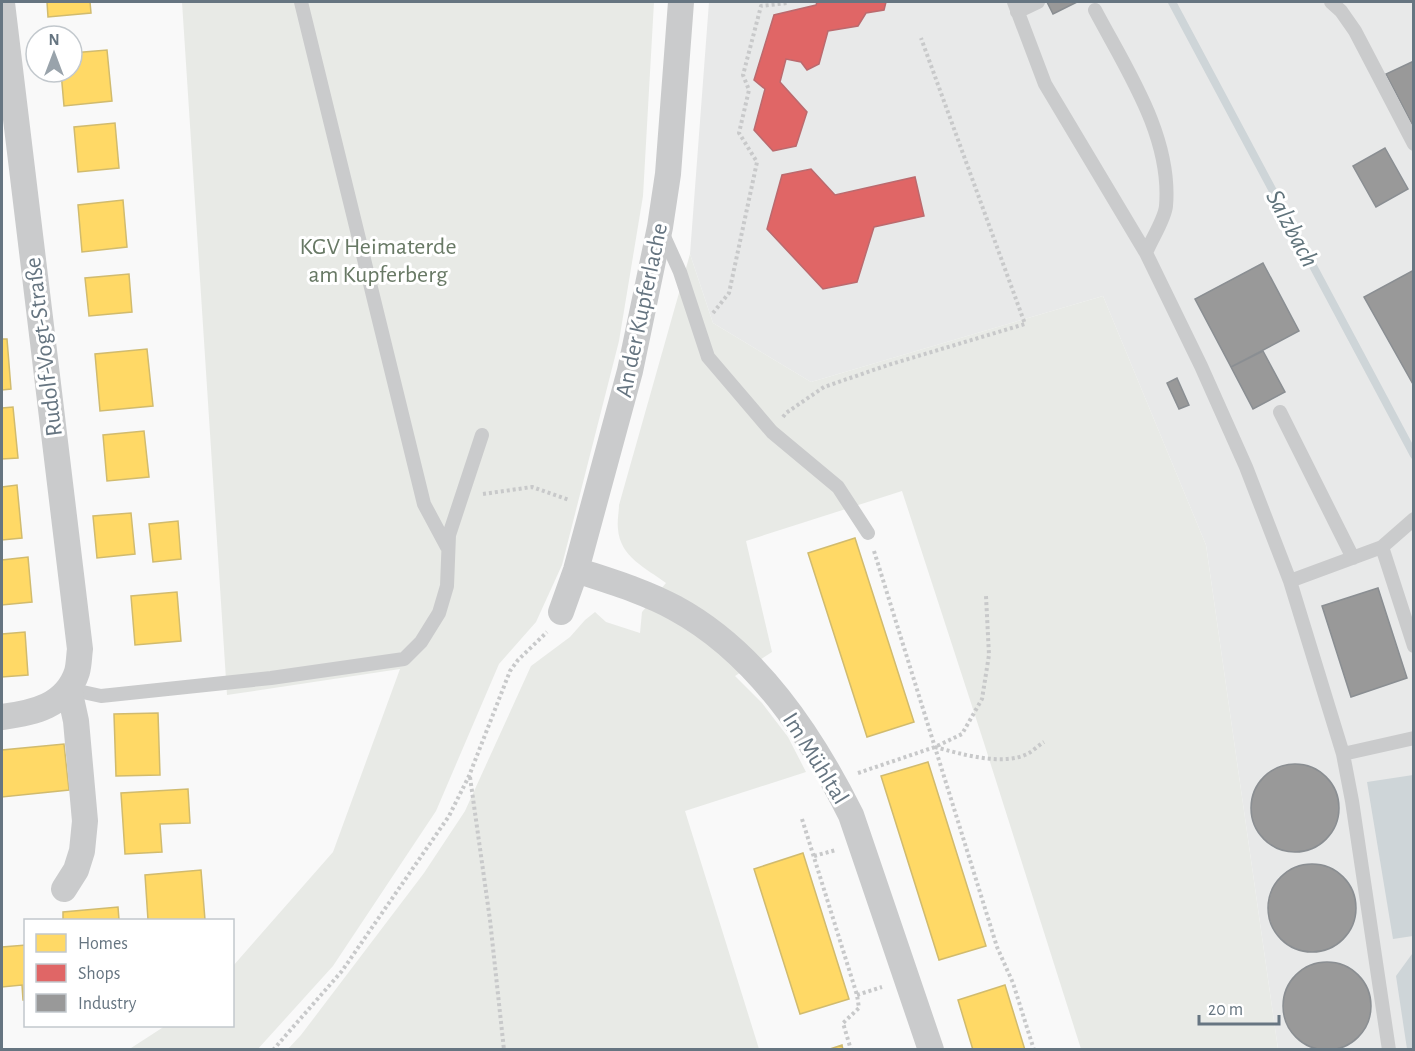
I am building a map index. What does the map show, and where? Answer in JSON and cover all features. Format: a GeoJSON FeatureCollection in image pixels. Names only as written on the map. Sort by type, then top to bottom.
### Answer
{"type":"FeatureCollection","features":[{"type":"Feature","properties":{"kind":"street","name":"An der Kupferlache"},"geometry":{"type":"LineString","coordinates":[[561,612],[576,570],[630,371],[660,227],[668,174],[681,2]]}},
{"type":"Feature","properties":{"kind":"street","name":"Rudolf-Vogt-Straße"},"geometry":{"type":"LineString","coordinates":[[2,3],[80,649],[77,671],[69,689]]}},
{"type":"Feature","properties":{"kind":"street","name":"Im Mühltal"},"geometry":{"type":"LineString","coordinates":[[576,570],[621,585],[674,607],[710,631],[742,658],[778,697],[834,781],[851,815],[931,1050]]}},
{"type":"Feature","properties":{"kind":"street"},"geometry":{"type":"LineString","coordinates":[[2,717],[27,714],[54,704],[69,689]]}},
{"type":"Feature","properties":{"kind":"street"},"geometry":{"type":"LineString","coordinates":[[64,888],[76,870],[82,851],[85,821],[76,721],[69,689]]}},
{"type":"Feature","properties":{"kind":"lane"},"geometry":{"type":"LineString","coordinates":[[301,2],[424,504],[447,547]]}},
{"type":"Feature","properties":{"kind":"lane"},"geometry":{"type":"LineString","coordinates":[[1038,2],[1016,7],[1045,84],[1146,253],[1201,366],[1246,467],[1290,581],[1343,754],[1389,1050]]}},
{"type":"Feature","properties":{"kind":"lane"},"geometry":{"type":"LineString","coordinates":[[1331,2],[1341,11],[1354,32],[1413,144]]}},
{"type":"Feature","properties":{"kind":"lane"},"geometry":{"type":"LineString","coordinates":[[1095,9],[1148,110],[1164,162],[1166,208],[1146,253]]}},
{"type":"Feature","properties":{"kind":"lane"},"geometry":{"type":"LineString","coordinates":[[660,227],[680,272],[708,357],[772,432],[838,487],[868,532]]}},
{"type":"Feature","properties":{"kind":"lane"},"geometry":{"type":"LineString","coordinates":[[1280,412],[1353,558]]}},
{"type":"Feature","properties":{"kind":"lane"},"geometry":{"type":"LineString","coordinates":[[69,689],[101,696],[271,678],[404,659],[421,642],[439,613],[447,586],[449,535],[483,435]]}},
{"type":"Feature","properties":{"kind":"lane"},"geometry":{"type":"LineString","coordinates":[[1290,581],[1382,547],[1413,519]]}},
{"type":"Feature","properties":{"kind":"lane"},"geometry":{"type":"LineString","coordinates":[[1382,547],[1413,646]]}},
{"type":"Feature","properties":{"kind":"lane"},"geometry":{"type":"LineString","coordinates":[[1343,754],[1413,738]]}},
{"type":"Feature","properties":{"kind":"path"},"geometry":{"type":"LineString","coordinates":[[699,330],[729,293],[757,162],[739,134],[749,90],[743,75],[761,6],[787,2]]}},
{"type":"Feature","properties":{"kind":"path"},"geometry":{"type":"LineString","coordinates":[[772,432],[786,413],[824,387],[888,365],[1026,324],[921,38]]}},
{"type":"Feature","properties":{"kind":"path"},"geometry":{"type":"LineString","coordinates":[[460,498],[532,487],[592,508]]}},
{"type":"Feature","properties":{"kind":"path"},"geometry":{"type":"LineString","coordinates":[[868,532],[997,947],[1013,982],[1034,1050]]}},
{"type":"Feature","properties":{"kind":"path"},"geometry":{"type":"LineString","coordinates":[[881,765],[935,747],[962,734],[982,699],[989,655],[986,596]]}},
{"type":"Feature","properties":{"kind":"path"},"geometry":{"type":"LineString","coordinates":[[273,1050],[342,971],[449,816],[470,776],[510,670],[545,636],[561,612]]}},
{"type":"Feature","properties":{"kind":"path"},"geometry":{"type":"LineString","coordinates":[[935,747],[986,758],[1006,758],[1028,754],[1044,742]]}},
{"type":"Feature","properties":{"kind":"path"},"geometry":{"type":"LineString","coordinates":[[470,776],[490,920],[504,1050]]}},
{"type":"Feature","properties":{"kind":"path"},"geometry":{"type":"LineString","coordinates":[[802,819],[857,995],[859,1008],[843,1023],[851,1050]]}},
{"type":"Feature","properties":{"kind":"path"},"geometry":{"type":"LineString","coordinates":[[857,995],[883,987]]}},
{"type":"Feature","properties":{"kind":"shaded area"},"geometry":{"type":"Polygon","coordinates":[[[709,2],[1413,2],[1413,1049],[1278,1049],[1206,545],[1103,296],[811,382],[713,323],[690,254],[709,2]]]}},
{"type":"Feature","properties":{"kind":"shaded area"},"geometry":{"type":"Polygon","coordinates":[[[1413,775],[1413,936],[1393,939],[1367,782],[1413,775]]]}},
{"type":"Feature","properties":{"kind":"shaded area"},"geometry":{"type":"Polygon","coordinates":[[[1412,954],[1413,1049],[1407,1049],[1396,976],[1412,954]]]}},
{"type":"Feature","properties":{"kind":"green space","name":"KGV Heimaterde am Kupferberg"},"geometry":{"type":"Polygon","coordinates":[[[182,2],[654,2],[643,196],[619,341],[562,565],[536,622],[499,664],[436,811],[333,966],[257,1050],[128,1050],[163,1027],[234,1027],[234,965],[333,852],[400,669],[227,695],[182,2]]]}},
{"type":"Feature","properties":{"kind":"green space"},"geometry":{"type":"Polygon","coordinates":[[[690,254],[713,323],[811,382],[1103,296],[1206,545],[1278,1049],[1081,1049],[902,491],[746,541],[772,652],[735,676],[762,703],[788,737],[806,772],[685,811],[759,1049],[287,1050],[301,1035],[424,873],[465,811],[531,666],[570,637],[595,612],[606,622],[640,633],[642,612],[666,583],[635,561],[624,547],[618,529],[619,505],[690,254]]]}},
{"type":"Feature","properties":{"kind":"building: Homes"},"geometry":{"type":"Polygon","coordinates":[[[47,2],[90,2],[91,13],[48,17],[47,2]]]}},
{"type":"Feature","properties":{"kind":"building: Homes"},"geometry":{"type":"Polygon","coordinates":[[[107,50],[112,101],[64,106],[62,84],[84,84],[84,52],[107,50]]]}},
{"type":"Feature","properties":{"kind":"building: Homes"},"geometry":{"type":"Polygon","coordinates":[[[115,123],[119,168],[78,172],[74,127],[115,123]]]}},
{"type":"Feature","properties":{"kind":"building: Homes"},"geometry":{"type":"Polygon","coordinates":[[[123,200],[127,247],[82,252],[78,205],[123,200]]]}},
{"type":"Feature","properties":{"kind":"building: Homes"},"geometry":{"type":"Polygon","coordinates":[[[129,274],[132,312],[89,316],[85,278],[129,274]]]}},
{"type":"Feature","properties":{"kind":"building: Homes"},"geometry":{"type":"Polygon","coordinates":[[[2,339],[7,339],[11,389],[2,390],[2,339]]]}},
{"type":"Feature","properties":{"kind":"building: Homes"},"geometry":{"type":"Polygon","coordinates":[[[147,349],[153,406],[100,411],[95,354],[147,349]]]}},
{"type":"Feature","properties":{"kind":"building: Homes"},"geometry":{"type":"Polygon","coordinates":[[[13,407],[18,458],[2,459],[2,408],[13,407]]]}},
{"type":"Feature","properties":{"kind":"building: Homes"},"geometry":{"type":"Polygon","coordinates":[[[144,431],[149,477],[107,481],[103,435],[144,431]]]}},
{"type":"Feature","properties":{"kind":"building: Homes"},"geometry":{"type":"Polygon","coordinates":[[[17,485],[22,538],[2,540],[2,487],[17,485]]]}},
{"type":"Feature","properties":{"kind":"building: Homes"},"geometry":{"type":"Polygon","coordinates":[[[131,513],[135,554],[97,558],[93,516],[131,513]]]}},
{"type":"Feature","properties":{"kind":"building: Homes"},"geometry":{"type":"Polygon","coordinates":[[[178,521],[181,559],[153,562],[149,524],[178,521]]]}},
{"type":"Feature","properties":{"kind":"building: Homes"},"geometry":{"type":"Polygon","coordinates":[[[855,538],[914,722],[867,737],[808,553],[855,538]]]}},
{"type":"Feature","properties":{"kind":"building: Homes"},"geometry":{"type":"Polygon","coordinates":[[[28,557],[32,602],[2,605],[2,560],[28,557]]]}},
{"type":"Feature","properties":{"kind":"building: Homes"},"geometry":{"type":"Polygon","coordinates":[[[177,592],[181,641],[135,645],[131,596],[177,592]]]}},
{"type":"Feature","properties":{"kind":"building: Homes"},"geometry":{"type":"Polygon","coordinates":[[[25,632],[28,675],[2,677],[2,634],[25,632]]]}},
{"type":"Feature","properties":{"kind":"building: Homes"},"geometry":{"type":"Polygon","coordinates":[[[158,713],[160,775],[116,776],[114,714],[158,713]]]}},
{"type":"Feature","properties":{"kind":"building: Homes"},"geometry":{"type":"Polygon","coordinates":[[[64,744],[69,790],[2,797],[2,750],[64,744]]]}},
{"type":"Feature","properties":{"kind":"building: Homes"},"geometry":{"type":"Polygon","coordinates":[[[928,762],[986,946],[939,960],[881,776],[928,762]]]}},
{"type":"Feature","properties":{"kind":"building: Homes"},"geometry":{"type":"Polygon","coordinates":[[[188,789],[190,823],[160,824],[162,852],[125,854],[121,793],[188,789]]]}},
{"type":"Feature","properties":{"kind":"building: Homes"},"geometry":{"type":"Polygon","coordinates":[[[803,853],[849,999],[800,1014],[754,869],[803,853]]]}},
{"type":"Feature","properties":{"kind":"building: Homes"},"geometry":{"type":"Polygon","coordinates":[[[201,870],[205,919],[148,919],[145,875],[201,870]]]}},
{"type":"Feature","properties":{"kind":"building: Homes"},"geometry":{"type":"Polygon","coordinates":[[[118,907],[119,919],[63,919],[63,912],[118,907]]]}},
{"type":"Feature","properties":{"kind":"building: Homes"},"geometry":{"type":"Polygon","coordinates":[[[24,945],[24,1000],[22,985],[2,987],[2,947],[24,945]]]}},
{"type":"Feature","properties":{"kind":"building: Homes"},"geometry":{"type":"Polygon","coordinates":[[[1005,985],[1025,1050],[973,1050],[958,1000],[1005,985]]]}},
{"type":"Feature","properties":{"kind":"building: Homes"},"geometry":{"type":"Polygon","coordinates":[[[842,1045],[843,1050],[827,1050],[842,1045]]]}},
{"type":"Feature","properties":{"kind":"building: Shops"},"geometry":{"type":"Polygon","coordinates":[[[817,2],[886,2],[884,10],[866,13],[858,26],[828,31],[819,64],[807,70],[801,62],[786,59],[780,82],[807,112],[796,146],[773,151],[754,130],[765,89],[754,80],[774,15],[816,5],[817,2]]]}},
{"type":"Feature","properties":{"kind":"building: Shops"},"geometry":{"type":"Polygon","coordinates":[[[811,169],[835,195],[915,177],[924,216],[874,227],[857,282],[823,289],[767,229],[782,175],[811,169]]]}},
{"type":"Feature","properties":{"kind":"building: Industry"},"geometry":{"type":"Polygon","coordinates":[[[1047,2],[1077,2],[1053,14],[1047,2]]]}},
{"type":"Feature","properties":{"kind":"building: Industry"},"geometry":{"type":"Polygon","coordinates":[[[1414,61],[1414,128],[1386,74],[1414,61]]]}},
{"type":"Feature","properties":{"kind":"building: Industry"},"geometry":{"type":"Polygon","coordinates":[[[1385,148],[1408,189],[1376,207],[1353,166],[1385,148]]]}},
{"type":"Feature","properties":{"kind":"building: Industry"},"geometry":{"type":"Polygon","coordinates":[[[1263,263],[1299,331],[1231,367],[1195,299],[1263,263]]]}},
{"type":"Feature","properties":{"kind":"building: Industry"},"geometry":{"type":"Polygon","coordinates":[[[1414,270],[1414,386],[1364,297],[1414,270]]]}},
{"type":"Feature","properties":{"kind":"building: Industry"},"geometry":{"type":"Polygon","coordinates":[[[1263,351],[1285,392],[1253,409],[1231,367],[1263,351]]]}},
{"type":"Feature","properties":{"kind":"building: Industry"},"geometry":{"type":"Polygon","coordinates":[[[1177,378],[1189,405],[1179,409],[1167,383],[1177,378]]]}},
{"type":"Feature","properties":{"kind":"building: Industry"},"geometry":{"type":"Polygon","coordinates":[[[1378,588],[1407,678],[1351,697],[1322,606],[1378,588]]]}},
{"type":"Feature","properties":{"kind":"building: Industry"},"geometry":{"type":"Polygon","coordinates":[[[1295,764],[1312,768],[1326,777],[1335,791],[1339,808],[1335,825],[1326,839],[1312,848],[1295,852],[1278,848],[1264,839],[1255,825],[1251,808],[1255,791],[1264,777],[1278,768],[1295,764]]]}},
{"type":"Feature","properties":{"kind":"building: Industry"},"geometry":{"type":"Polygon","coordinates":[[[1312,864],[1329,868],[1343,877],[1352,891],[1356,908],[1352,925],[1343,939],[1329,948],[1312,952],[1295,948],[1281,939],[1272,925],[1268,908],[1272,891],[1281,877],[1295,868],[1312,864]]]}},
{"type":"Feature","properties":{"kind":"building: Industry"},"geometry":{"type":"Polygon","coordinates":[[[1327,962],[1344,966],[1358,975],[1367,989],[1371,1006],[1367,1023],[1358,1037],[1344,1046],[1327,1050],[1310,1046],[1296,1037],[1287,1023],[1283,1006],[1287,989],[1296,975],[1310,966],[1327,962]]]}},
{"type":"Feature","properties":{"kind":"waterway","name":"Salzbach"},"geometry":{"type":"LineString","coordinates":[[1172,2],[1414,455]]}}]}
